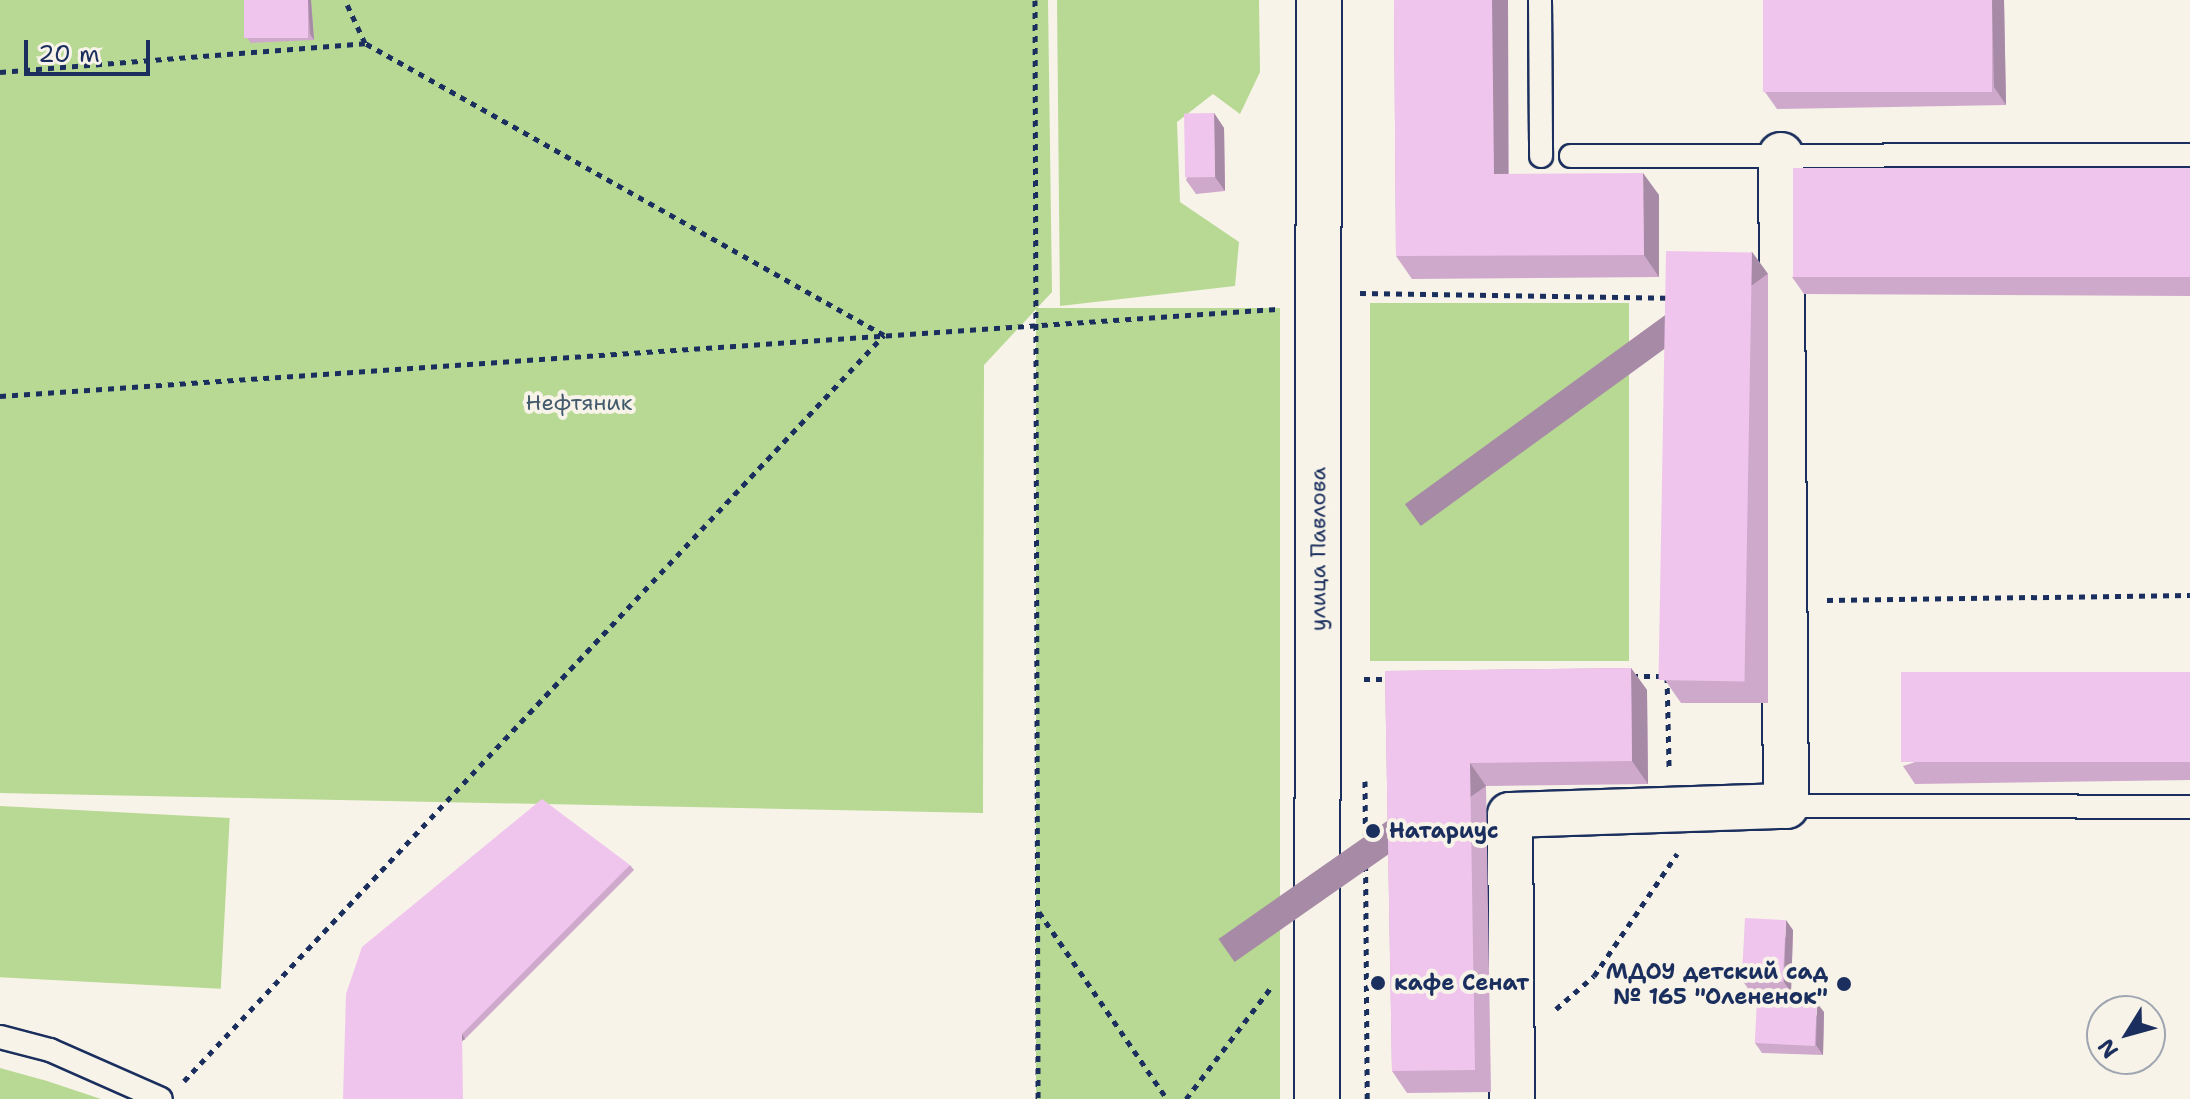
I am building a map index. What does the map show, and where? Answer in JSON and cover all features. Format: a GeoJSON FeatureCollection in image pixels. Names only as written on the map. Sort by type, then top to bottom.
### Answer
{"type":"FeatureCollection","features":[{"type":"Feature","properties":{"kind":"street","name":"улица Павлова"},"geometry":{"type":"LineString","coordinates":[[1317,1099],[1319,0]]}},
{"type":"Feature","properties":{"kind":"street"},"geometry":{"type":"LineString","coordinates":[[1512,1099],[1510,815],[1786,806],[1781,155]]}},
{"type":"Feature","properties":{"kind":"lane"},"geometry":{"type":"LineString","coordinates":[[1540,0],[1541,156]]}},
{"type":"Feature","properties":{"kind":"lane"},"geometry":{"type":"LineString","coordinates":[[1571,156],[2190,155]]}},
{"type":"Feature","properties":{"kind":"lane"},"geometry":{"type":"LineString","coordinates":[[1786,806],[2190,807]]}},
{"type":"Feature","properties":{"kind":"lane"},"geometry":{"type":"LineString","coordinates":[[0,1037],[50,1050],[169,1093]]}},
{"type":"Feature","properties":{"kind":"path"},"geometry":{"type":"LineString","coordinates":[[345,0],[365,43]]}},
{"type":"Feature","properties":{"kind":"path"},"geometry":{"type":"LineString","coordinates":[[1035,0],[1038,1099]]}},
{"type":"Feature","properties":{"kind":"path"},"geometry":{"type":"LineString","coordinates":[[0,72],[365,43],[884,335]]}},
{"type":"Feature","properties":{"kind":"path"},"geometry":{"type":"LineString","coordinates":[[0,396],[1318,306],[1360,293],[1668,295],[1668,311]]}},
{"type":"Feature","properties":{"kind":"path"},"geometry":{"type":"LineString","coordinates":[[169,1093],[884,335]]}},
{"type":"Feature","properties":{"kind":"path"},"geometry":{"type":"LineString","coordinates":[[1818,600],[2190,595]]}},
{"type":"Feature","properties":{"kind":"path"},"geometry":{"type":"LineString","coordinates":[[1667,660],[1669,779]]}},
{"type":"Feature","properties":{"kind":"path"},"geometry":{"type":"LineString","coordinates":[[1620,677],[1667,676]]}},
{"type":"Feature","properties":{"kind":"path"},"geometry":{"type":"LineString","coordinates":[[1364,695],[1364,679],[1396,679]]}},
{"type":"Feature","properties":{"kind":"path"},"geometry":{"type":"LineString","coordinates":[[1365,772],[1367,1099]]}},
{"type":"Feature","properties":{"kind":"path"},"geometry":{"type":"LineString","coordinates":[[1550,1014],[1594,976],[1680,850]]}},
{"type":"Feature","properties":{"kind":"path"},"geometry":{"type":"LineString","coordinates":[[1037,909],[1167,1099]]}},
{"type":"Feature","properties":{"kind":"path"},"geometry":{"type":"LineString","coordinates":[[1186,1099],[1280,976]]}},
{"type":"Feature","properties":{"kind":"green space","name":"Нефтяник"},"geometry":{"type":"Polygon","coordinates":[[[0,0],[1048,0],[1052,292],[984,365],[983,813],[0,793],[0,0]]]}},
{"type":"Feature","properties":{"kind":"green space"},"geometry":{"type":"Polygon","coordinates":[[[1057,0],[1259,0],[1260,72],[1240,114],[1213,94],[1177,122],[1180,202],[1239,242],[1235,286],[1060,306],[1057,0]]]}},
{"type":"Feature","properties":{"kind":"green space"},"geometry":{"type":"Polygon","coordinates":[[[1370,303],[1629,303],[1629,661],[1370,661],[1370,303]]]}},
{"type":"Feature","properties":{"kind":"green space"},"geometry":{"type":"Polygon","coordinates":[[[1036,308],[1280,308],[1280,1099],[1036,1099],[1036,308]]]}},
{"type":"Feature","properties":{"kind":"green space"},"geometry":{"type":"Polygon","coordinates":[[[0,806],[230,818],[221,989],[0,977],[0,806]]]}},
{"type":"Feature","properties":{"kind":"green space"},"geometry":{"type":"Polygon","coordinates":[[[0,1068],[47,1081],[101,1099],[0,1099],[0,1068]]]}},
{"type":"Feature","properties":{"kind":"building"},"geometry":{"type":"Polygon","coordinates":[[[244,0],[308,0],[308,38],[244,38],[244,0]]]}},
{"type":"Feature","properties":{"kind":"building"},"geometry":{"type":"Polygon","coordinates":[[[1394,0],[1492,0],[1494,174],[1643,173],[1644,255],[1396,256],[1394,0]]]}},
{"type":"Feature","properties":{"kind":"building"},"geometry":{"type":"Polygon","coordinates":[[[1763,0],[1992,0],[1992,92],[1763,92],[1763,0]]]}},
{"type":"Feature","properties":{"kind":"building"},"geometry":{"type":"Polygon","coordinates":[[[1214,113],[1215,177],[1185,178],[1184,114],[1214,113]]]}},
{"type":"Feature","properties":{"kind":"building"},"geometry":{"type":"Polygon","coordinates":[[[1793,168],[2190,168],[2190,277],[1793,277],[1793,168]]]}},
{"type":"Feature","properties":{"kind":"building"},"geometry":{"type":"Polygon","coordinates":[[[1666,251],[1752,253],[1744,681],[1659,680],[1666,251]]]}},
{"type":"Feature","properties":{"kind":"building"},"geometry":{"type":"Polygon","coordinates":[[[1631,668],[1632,761],[1470,763],[1475,1070],[1392,1071],[1385,671],[1631,668]]]}},
{"type":"Feature","properties":{"kind":"building"},"geometry":{"type":"Polygon","coordinates":[[[1901,672],[2190,672],[2190,762],[1901,762],[1901,672]]]}},
{"type":"Feature","properties":{"kind":"building"},"geometry":{"type":"Polygon","coordinates":[[[542,799],[630,865],[462,1034],[463,1099],[343,1099],[346,994],[362,947],[542,799]]]}},
{"type":"Feature","properties":{"kind":"building"},"geometry":{"type":"Polygon","coordinates":[[[1745,918],[1786,920],[1783,982],[1742,980],[1745,918]]]}},
{"type":"Feature","properties":{"kind":"building"},"geometry":{"type":"Polygon","coordinates":[[[1757,1000],[1817,1003],[1815,1046],[1755,1043],[1757,1000]]]}},
{"type":"Feature","properties":{"kind":"place","name":"Натариус"},"geometry":{"type":"Point","coordinates":[1373,831]}},
{"type":"Feature","properties":{"kind":"place","name":"кафе Сенат"},"geometry":{"type":"Point","coordinates":[1378,983]}},
{"type":"Feature","properties":{"kind":"place","name":"МДОУ детский сад № 165 \"Олененок\""},"geometry":{"type":"Point","coordinates":[1844,984]}}]}
